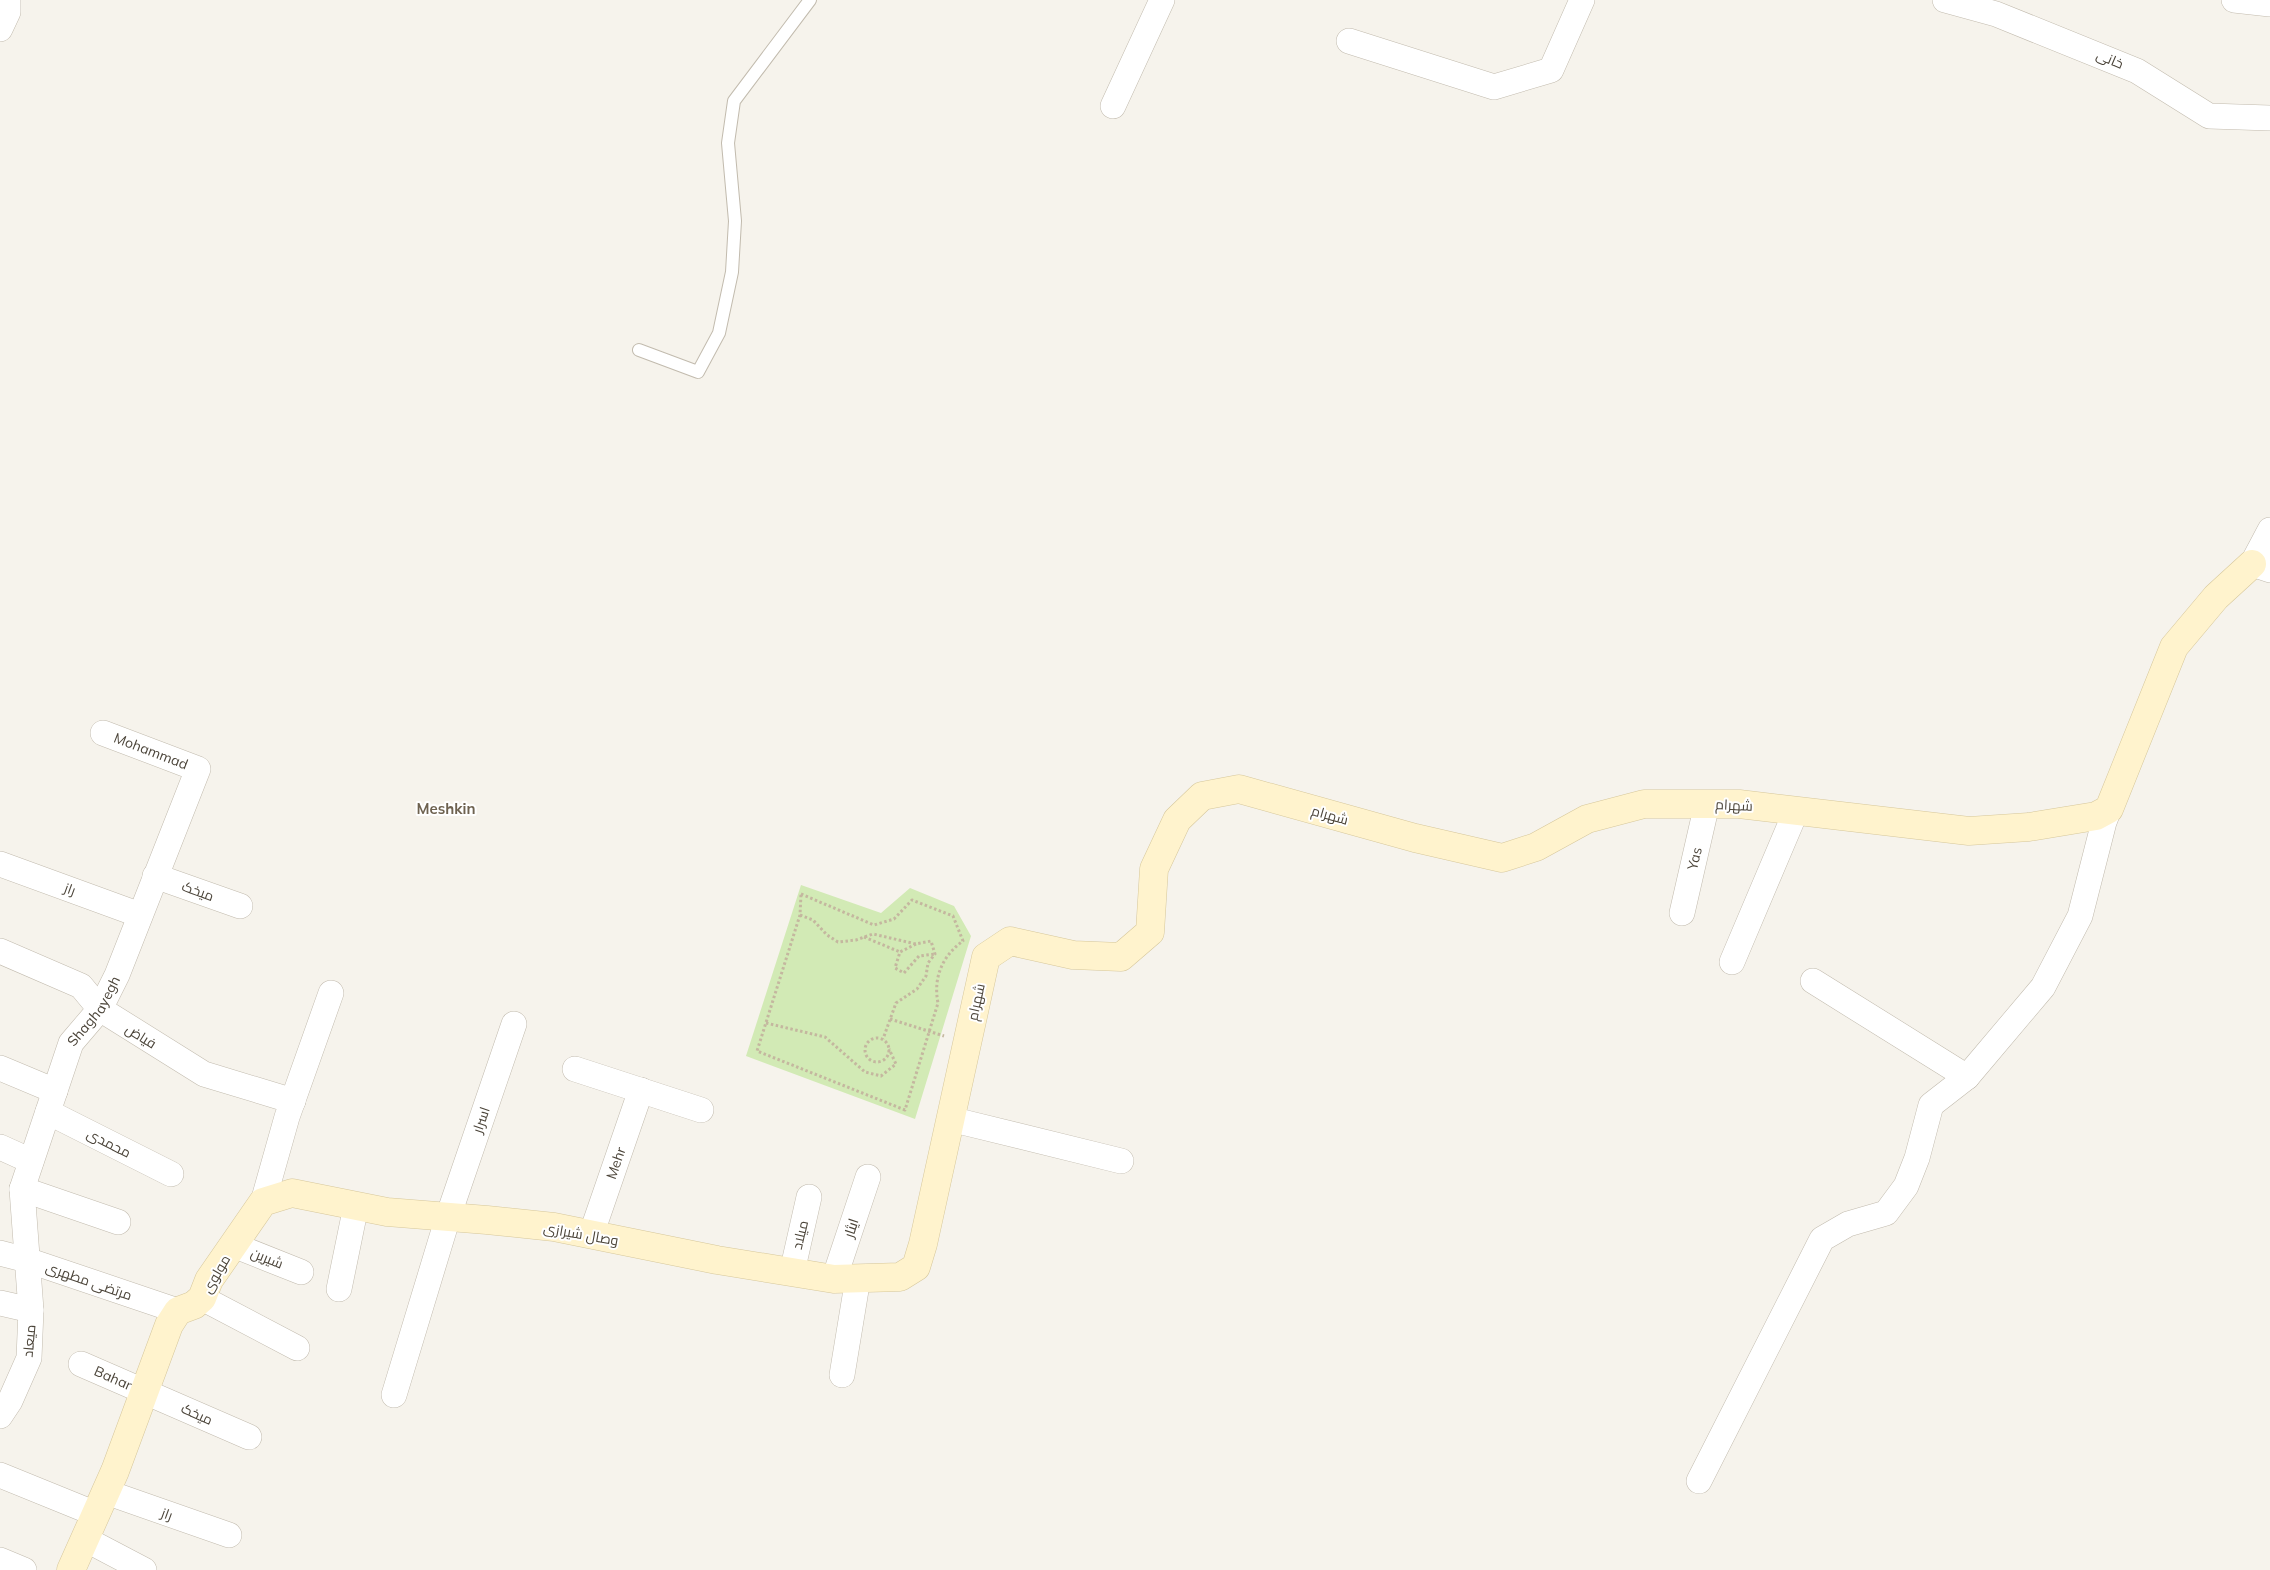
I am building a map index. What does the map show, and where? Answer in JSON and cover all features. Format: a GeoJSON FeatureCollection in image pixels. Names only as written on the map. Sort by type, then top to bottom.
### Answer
{"type":"FeatureCollection","features":[{"type":"Feature","properties":{"kind":"street"},"geometry":{"type":"LineString","coordinates":[[0,29],[8,12],[8,0]]}},
{"type":"Feature","properties":{"kind":"street"},"geometry":{"type":"LineString","coordinates":[[1113,106],[1162,0]]}},
{"type":"Feature","properties":{"kind":"street"},"geometry":{"type":"LineString","coordinates":[[1349,41],[1494,87],[1551,70],[1582,0]]}},
{"type":"Feature","properties":{"kind":"street","name":"خانی"},"geometry":{"type":"LineString","coordinates":[[1945,0],[1996,14],[2137,71],[2209,116],[2270,118]]}},
{"type":"Feature","properties":{"kind":"street"},"geometry":{"type":"LineString","coordinates":[[2234,0],[2270,4]]}},
{"type":"Feature","properties":{"kind":"street"},"geometry":{"type":"LineString","coordinates":[[1699,1481],[1822,1239],[1848,1224],[1886,1213],[1906,1186],[1917,1158],[1931,1105],[1967,1077],[2044,987],[2080,916],[2104,822],[2174,647],[2216,596],[2261,567],[2270,530]]}},
{"type":"Feature","properties":{"kind":"street","name":"Mohammad"},"geometry":{"type":"LineString","coordinates":[[103,733],[198,769]]}},
{"type":"Feature","properties":{"kind":"street","name":"Shaghayegh"},"geometry":{"type":"LineString","coordinates":[[27,1260],[22,1190],[71,1043],[100,1009],[117,975],[198,769]]}},
{"type":"Feature","properties":{"kind":"street","name":"شهرام"},"geometry":{"type":"LineString","coordinates":[[900,1277],[916,1267],[923,1244],[986,957],[1010,941],[1073,955],[1121,957],[1150,932],[1154,869],[1177,820],[1202,796],[1239,789],[1415,838],[1502,858],[1536,847],[1587,819],[1644,804],[1739,804],[1969,831],[2029,827],[2096,816],[2109,809]]}},
{"type":"Feature","properties":{"kind":"street","name":"Yas"},"geometry":{"type":"LineString","coordinates":[[1682,913],[1708,804]]}},
{"type":"Feature","properties":{"kind":"street"},"geometry":{"type":"LineString","coordinates":[[1732,962],[1796,811]]}},
{"type":"Feature","properties":{"kind":"street","name":"راز"},"geometry":{"type":"LineString","coordinates":[[0,864],[140,915]]}},
{"type":"Feature","properties":{"kind":"street","name":"میخک"},"geometry":{"type":"LineString","coordinates":[[156,876],[240,906]]}},
{"type":"Feature","properties":{"kind":"street","name":"فیاض"},"geometry":{"type":"LineString","coordinates":[[0,951],[81,986],[100,1009],[204,1074],[293,1101]]}},
{"type":"Feature","properties":{"kind":"street"},"geometry":{"type":"LineString","coordinates":[[1812,981],[1967,1077]]}},
{"type":"Feature","properties":{"kind":"street","name":"مولوی"},"geometry":{"type":"LineString","coordinates":[[178,1311],[194,1305],[202,1298],[209,1280],[263,1202],[293,1101],[331,993]]}},
{"type":"Feature","properties":{"kind":"street","name":"اسرار"},"geometry":{"type":"LineString","coordinates":[[394,1395],[448,1217],[514,1024]]}},
{"type":"Feature","properties":{"kind":"street","name":"محمدی"},"geometry":{"type":"LineString","coordinates":[[0,1068],[51,1102],[171,1174]]}},
{"type":"Feature","properties":{"kind":"street"},"geometry":{"type":"LineString","coordinates":[[575,1069],[701,1110]]}},
{"type":"Feature","properties":{"kind":"street","name":"Mehr"},"geometry":{"type":"LineString","coordinates":[[591,1235],[641,1090]]}},
{"type":"Feature","properties":{"kind":"street"},"geometry":{"type":"LineString","coordinates":[[950,1120],[1121,1161]]}},
{"type":"Feature","properties":{"kind":"street"},"geometry":{"type":"LineString","coordinates":[[0,1147],[31,1161]]}},
{"type":"Feature","properties":{"kind":"street","name":"ایثار"},"geometry":{"type":"LineString","coordinates":[[842,1375],[846,1279],[868,1177]]}},
{"type":"Feature","properties":{"kind":"street"},"geometry":{"type":"LineString","coordinates":[[22,1190],[118,1222]]}},
{"type":"Feature","properties":{"kind":"street","name":"وصال شیرازی"},"geometry":{"type":"LineString","coordinates":[[263,1202],[292,1193],[387,1212],[554,1227],[717,1260],[792,1272],[846,1279],[900,1277]]}},
{"type":"Feature","properties":{"kind":"street","name":"میلاد"},"geometry":{"type":"LineString","coordinates":[[792,1272],[809,1197]]}},
{"type":"Feature","properties":{"kind":"street"},"geometry":{"type":"LineString","coordinates":[[339,1288],[356,1206]]}},
{"type":"Feature","properties":{"kind":"street","name":"شیرین"},"geometry":{"type":"LineString","coordinates":[[233,1245],[300,1272]]}},
{"type":"Feature","properties":{"kind":"street","name":"مرتضی مطهری"},"geometry":{"type":"LineString","coordinates":[[0,1253],[27,1260],[178,1311]]}},
{"type":"Feature","properties":{"kind":"street","name":"میعاد"},"geometry":{"type":"LineString","coordinates":[[3,1405],[29,1358],[31,1310],[27,1260]]}},
{"type":"Feature","properties":{"kind":"street"},"geometry":{"type":"LineString","coordinates":[[202,1298],[297,1348]]}},
{"type":"Feature","properties":{"kind":"street"},"geometry":{"type":"LineString","coordinates":[[0,1303],[31,1310]]}},
{"type":"Feature","properties":{"kind":"street"},"geometry":{"type":"LineString","coordinates":[[71,1570],[101,1503],[169,1325],[178,1311]]}},
{"type":"Feature","properties":{"kind":"street","name":"Bahar"},"geometry":{"type":"LineString","coordinates":[[81,1364],[145,1391]]}},
{"type":"Feature","properties":{"kind":"street","name":"میخک"},"geometry":{"type":"LineString","coordinates":[[145,1391],[249,1437]]}},
{"type":"Feature","properties":{"kind":"street","name":"راز"},"geometry":{"type":"LineString","coordinates":[[0,1475],[228,1535]]}},
{"type":"Feature","properties":{"kind":"street"},"geometry":{"type":"LineString","coordinates":[[85,1539],[144,1570]]}},
{"type":"Feature","properties":{"kind":"street"},"geometry":{"type":"LineString","coordinates":[[0,1560],[24,1570]]}},
{"type":"Feature","properties":{"kind":"lane"},"geometry":{"type":"LineString","coordinates":[[639,350],[698,372],[719,333],[732,272],[735,221],[728,143],[734,101],[810,0]]}},
{"type":"Feature","properties":{"kind":"path"},"geometry":{"type":"LineString","coordinates":[[801,894],[874,925],[894,919],[912,900],[953,916],[963,941],[952,949],[941,966],[935,989],[938,1004],[905,1110],[756,1051],[765,1023],[800,915],[801,894]]}},
{"type":"Feature","properties":{"kind":"path"},"geometry":{"type":"LineString","coordinates":[[800,915],[813,920],[827,935],[838,942],[873,934],[916,944]]}},
{"type":"Feature","properties":{"kind":"path"},"geometry":{"type":"LineString","coordinates":[[864,937],[900,952]]}},
{"type":"Feature","properties":{"kind":"path"},"geometry":{"type":"LineString","coordinates":[[931,941],[935,954],[919,956],[904,973],[895,968],[900,952],[916,944],[931,941]]}},
{"type":"Feature","properties":{"kind":"path"},"geometry":{"type":"LineString","coordinates":[[883,1039],[896,1003],[917,989],[926,976],[928,963],[935,954]]}},
{"type":"Feature","properties":{"kind":"path"},"geometry":{"type":"LineString","coordinates":[[890,1019],[967,1042]]}},
{"type":"Feature","properties":{"kind":"path"},"geometry":{"type":"LineString","coordinates":[[765,1023],[826,1037],[865,1072],[881,1076],[896,1064],[889,1049],[883,1039],[875,1037],[868,1041],[864,1048],[866,1056],[872,1061],[880,1062],[887,1057],[889,1049]]}},
{"type":"Feature","properties":{"kind":"green space"},"geometry":{"type":"Polygon","coordinates":[[[801,885],[881,913],[910,888],[954,906],[971,936],[915,1119],[746,1056],[801,885]]]}},
{"type":"Feature","properties":{"kind":"district","name":"Meshkin"},"geometry":{"type":"Point","coordinates":[446,809]}}]}
